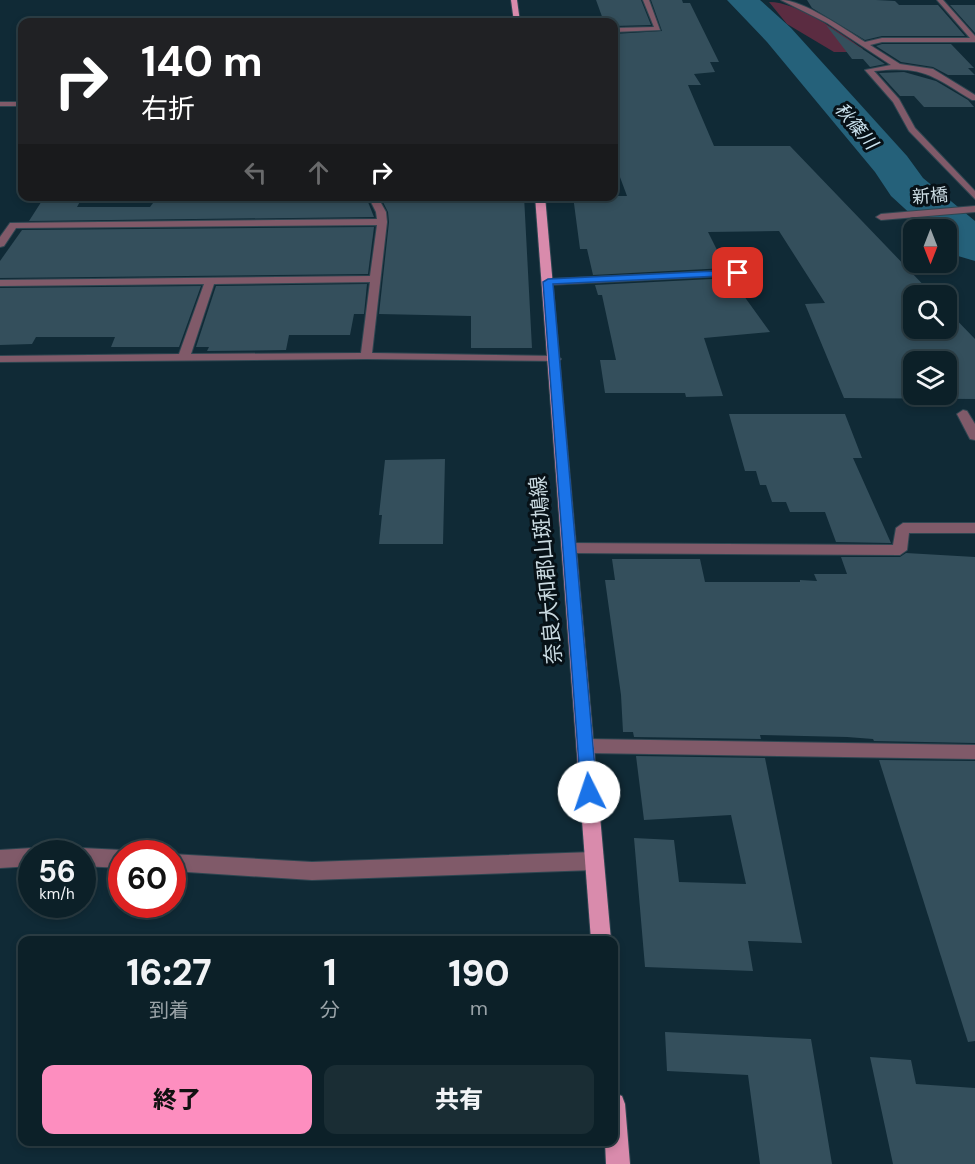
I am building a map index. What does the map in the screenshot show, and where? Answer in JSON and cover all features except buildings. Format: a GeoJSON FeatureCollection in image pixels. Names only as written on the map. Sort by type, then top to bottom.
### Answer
{"type":"FeatureCollection","features":[{"type":"Feature","properties":{"kind":"main road"},"geometry":{"type":"LineString","coordinates":[[514,0],[517,18]]}},
{"type":"Feature","properties":{"kind":"main road","name":"奈良大和郡山斑鳩線"},"geometry":{"type":"LineString","coordinates":[[540,201],[601,936]]}},
{"type":"Feature","properties":{"kind":"main road"},"geometry":{"type":"LineString","coordinates":[[617,1146],[618,1164]]}},
{"type":"Feature","properties":{"kind":"street"},"geometry":{"type":"LineString","coordinates":[[618,30],[658,29],[646,0]]}},
{"type":"Feature","properties":{"kind":"street"},"geometry":{"type":"LineString","coordinates":[[784,0],[829,22],[898,66]]}},
{"type":"Feature","properties":{"kind":"street"},"geometry":{"type":"LineString","coordinates":[[940,0],[975,40]]}},
{"type":"Feature","properties":{"kind":"street"},"geometry":{"type":"LineString","coordinates":[[865,44],[882,40],[975,40]]}},
{"type":"Feature","properties":{"kind":"street"},"geometry":{"type":"LineString","coordinates":[[975,98],[930,71],[898,66],[869,70],[896,101],[912,129],[975,196]]}},
{"type":"Feature","properties":{"kind":"street"},"geometry":{"type":"LineString","coordinates":[[0,104],[18,104]]}},
{"type":"Feature","properties":{"kind":"street"},"geometry":{"type":"LineString","coordinates":[[366,356],[382,222],[381,212],[375,201]]}},
{"type":"Feature","properties":{"kind":"street","name":"新橋"},"geometry":{"type":"LineString","coordinates":[[884,217],[975,209]]}},
{"type":"Feature","properties":{"kind":"street"},"geometry":{"type":"LineString","coordinates":[[0,244],[14,225],[382,222]]}},
{"type":"Feature","properties":{"kind":"street"},"geometry":{"type":"LineString","coordinates":[[548,282],[738,273]]}},
{"type":"Feature","properties":{"kind":"street"},"geometry":{"type":"LineString","coordinates":[[0,283],[375,279]]}},
{"type":"Feature","properties":{"kind":"street"},"geometry":{"type":"LineString","coordinates":[[183,359],[210,281]]}},
{"type":"Feature","properties":{"kind":"street"},"geometry":{"type":"LineString","coordinates":[[0,359],[366,356],[555,359]]}},
{"type":"Feature","properties":{"kind":"street"},"geometry":{"type":"LineString","coordinates":[[963,414],[975,436]]}},
{"type":"Feature","properties":{"kind":"street"},"geometry":{"type":"LineString","coordinates":[[570,548],[900,550],[903,528],[975,528]]}},
{"type":"Feature","properties":{"kind":"street"},"geometry":{"type":"LineString","coordinates":[[585,746],[975,752]]}},
{"type":"Feature","properties":{"kind":"street"},"geometry":{"type":"LineString","coordinates":[[0,859],[18,858]]}},
{"type":"Feature","properties":{"kind":"street"},"geometry":{"type":"LineString","coordinates":[[186,863],[312,871],[594,861]]}},
{"type":"Feature","properties":{"kind":"shaded area"},"geometry":{"type":"Polygon","coordinates":[[[769,2],[780,3],[805,12],[863,49],[860,52],[834,52],[787,24],[769,2]]]}},
{"type":"Feature","properties":{"kind":"waterway","name":"秋篠川"},"geometry":{"type":"LineString","coordinates":[[742,0],[779,35],[892,165],[907,187],[975,246]]}},
{"type":"Feature","properties":{"kind":"route"},"geometry":{"type":"LineString","coordinates":[[589,792],[548,282],[738,273]]}}]}
